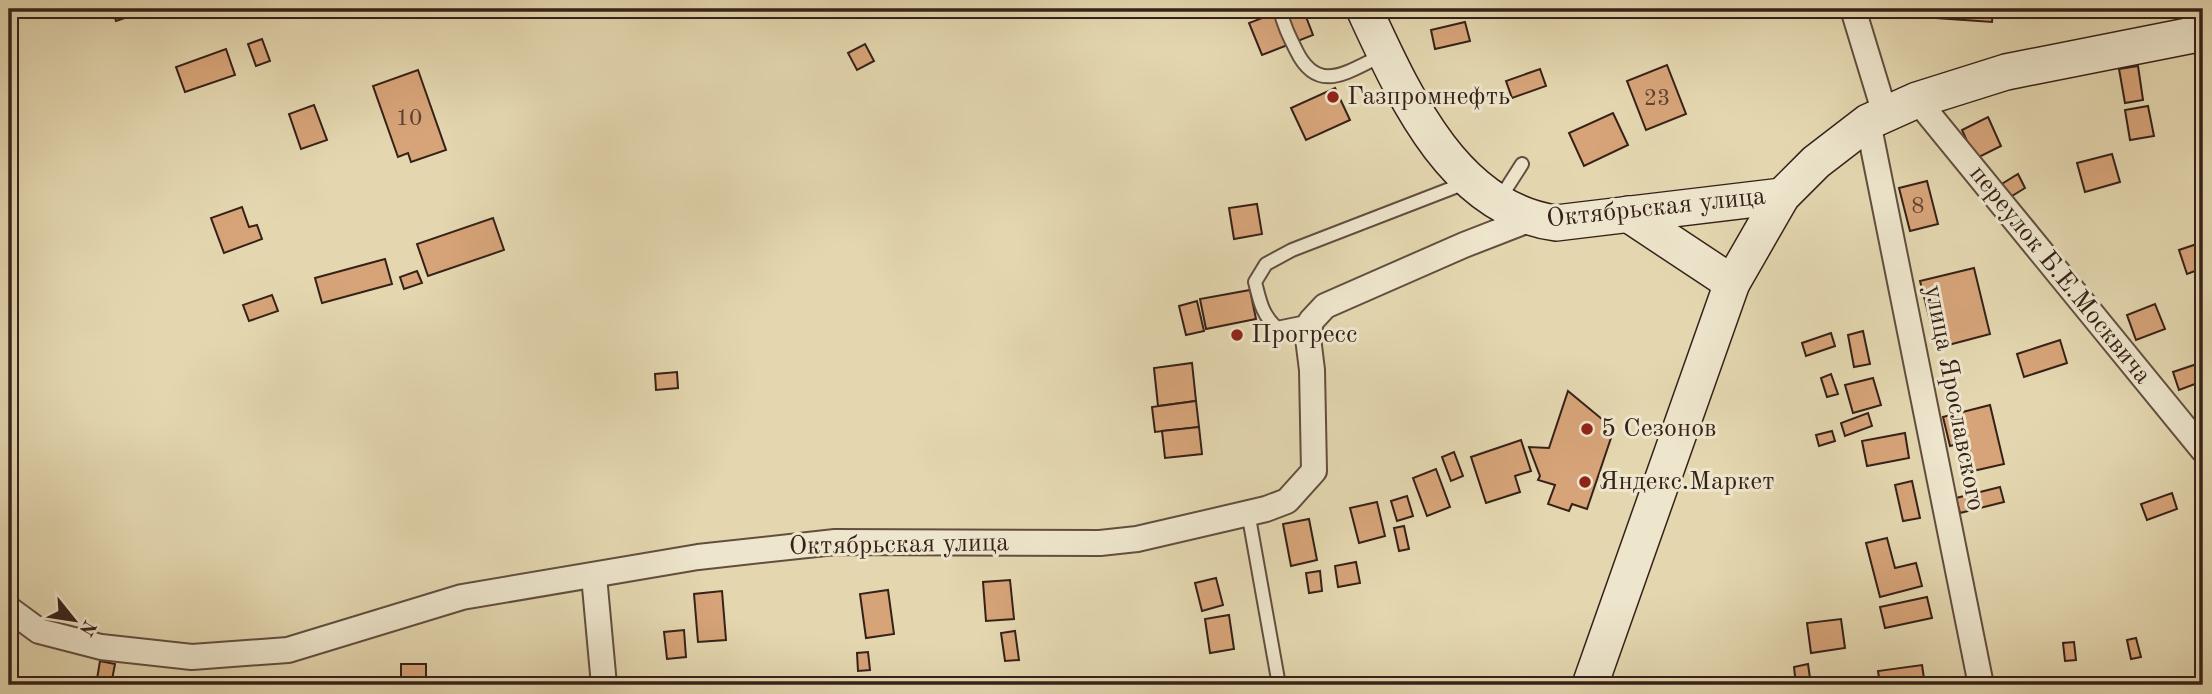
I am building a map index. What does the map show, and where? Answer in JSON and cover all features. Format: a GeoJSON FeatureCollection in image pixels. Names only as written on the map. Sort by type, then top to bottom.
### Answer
{"type":"FeatureCollection","features":[{"type":"Feature","properties":{"kind":"street","name":"Октябрьская улица"},"geometry":{"type":"LineString","coordinates":[[1364,9],[1385,54],[1426,127],[1484,192],[1531,219],[1556,223],[1782,196]]}},
{"type":"Feature","properties":{"kind":"street","name":"улица Ярославского"},"geometry":{"type":"LineString","coordinates":[[1853,9],[1877,118],[1981,685]]}},
{"type":"Feature","properties":{"kind":"street"},"geometry":{"type":"LineString","coordinates":[[1590,685],[1732,283],[1782,196],[1816,163],[1877,118],[1917,100],[2006,72],[2203,33]]}},
{"type":"Feature","properties":{"kind":"street","name":"переулок Б.Е.Москвича"},"geometry":{"type":"LineString","coordinates":[[1917,100],[2203,450]]}},
{"type":"Feature","properties":{"kind":"street"},"geometry":{"type":"LineString","coordinates":[[1628,214],[1732,283]]}},
{"type":"Feature","properties":{"kind":"street","name":"Октябрьская улица"},"geometry":{"type":"LineString","coordinates":[[9,609],[39,631],[89,644],[192,657],[288,650],[462,597],[698,557],[835,542],[1100,543],[1137,539],[1248,512],[1287,501],[1314,471],[1313,384],[1308,338],[1311,321],[1325,306],[1464,245],[1531,219]]}},
{"type":"Feature","properties":{"kind":"street"},"geometry":{"type":"LineString","coordinates":[[594,576],[604,685]]}},
{"type":"Feature","properties":{"kind":"lane"},"geometry":{"type":"LineString","coordinates":[[1280,9],[1283,25],[1305,68],[1320,77],[1340,75],[1385,54]]}},
{"type":"Feature","properties":{"kind":"lane"},"geometry":{"type":"LineString","coordinates":[[1311,321],[1278,328],[1269,320],[1261,307],[1255,282],[1266,264],[1292,250],[1484,192],[1522,164]]}},
{"type":"Feature","properties":{"kind":"lane"},"geometry":{"type":"LineString","coordinates":[[1248,512],[1279,685]]}},
{"type":"Feature","properties":{"kind":"building"},"geometry":{"type":"Polygon","coordinates":[[[112,9],[135,9],[137,14],[116,21],[112,9]]]}},
{"type":"Feature","properties":{"kind":"building"},"geometry":{"type":"Polygon","coordinates":[[[1286,9],[1303,9],[1313,35],[1262,55],[1249,23],[1286,9]]]}},
{"type":"Feature","properties":{"kind":"building"},"geometry":{"type":"Polygon","coordinates":[[[1893,9],[1993,9],[1992,22],[1893,15],[1893,9]]]}},
{"type":"Feature","properties":{"kind":"building"},"geometry":{"type":"Polygon","coordinates":[[[1465,22],[1470,41],[1435,49],[1431,30],[1465,22]]]}},
{"type":"Feature","properties":{"kind":"building"},"geometry":{"type":"Polygon","coordinates":[[[262,39],[270,61],[256,66],[248,44],[262,39]]]}},
{"type":"Feature","properties":{"kind":"building"},"geometry":{"type":"Polygon","coordinates":[[[865,44],[874,61],[857,70],[848,53],[865,44]]]}},
{"type":"Feature","properties":{"kind":"building"},"geometry":{"type":"Polygon","coordinates":[[[226,49],[235,75],[185,92],[176,67],[226,49]]]}},
{"type":"Feature","properties":{"kind":"building"},"geometry":{"type":"Polygon","coordinates":[[[1667,65],[1686,114],[1646,130],[1627,81],[1667,65]]]}},
{"type":"Feature","properties":{"kind":"building"},"geometry":{"type":"Polygon","coordinates":[[[2138,66],[2143,100],[2125,103],[2119,69],[2138,66]]]}},
{"type":"Feature","properties":{"kind":"building"},"geometry":{"type":"Polygon","coordinates":[[[1540,69],[1546,86],[1512,98],[1506,81],[1540,69]]]}},
{"type":"Feature","properties":{"kind":"building"},"geometry":{"type":"Polygon","coordinates":[[[418,70],[446,150],[411,162],[408,153],[398,157],[373,86],[418,70]]]}},
{"type":"Feature","properties":{"kind":"building"},"geometry":{"type":"Polygon","coordinates":[[[1335,88],[1350,120],[1306,140],[1291,108],[1335,88]]]}},
{"type":"Feature","properties":{"kind":"building"},"geometry":{"type":"Polygon","coordinates":[[[314,105],[327,140],[301,149],[289,114],[314,105]]]}},
{"type":"Feature","properties":{"kind":"building"},"geometry":{"type":"Polygon","coordinates":[[[2148,106],[2154,136],[2130,140],[2125,110],[2148,106]]]}},
{"type":"Feature","properties":{"kind":"building"},"geometry":{"type":"Polygon","coordinates":[[[1613,113],[1628,145],[1584,166],[1569,133],[1613,113]]]}},
{"type":"Feature","properties":{"kind":"building"},"geometry":{"type":"Polygon","coordinates":[[[1988,117],[2001,146],[1975,159],[1962,130],[1988,117]]]}},
{"type":"Feature","properties":{"kind":"building"},"geometry":{"type":"Polygon","coordinates":[[[2112,154],[2120,182],[2085,192],[2077,163],[2112,154]]]}},
{"type":"Feature","properties":{"kind":"building"},"geometry":{"type":"Polygon","coordinates":[[[2018,174],[2025,188],[2007,199],[2000,185],[2018,174]]]}},
{"type":"Feature","properties":{"kind":"building"},"geometry":{"type":"Polygon","coordinates":[[[1927,181],[1938,224],[1910,231],[1899,188],[1927,181]]]}},
{"type":"Feature","properties":{"kind":"building"},"geometry":{"type":"Polygon","coordinates":[[[1257,204],[1262,234],[1234,239],[1229,208],[1257,204]]]}},
{"type":"Feature","properties":{"kind":"building"},"geometry":{"type":"Polygon","coordinates":[[[242,207],[249,227],[257,225],[262,239],[224,253],[211,218],[242,207]]]}},
{"type":"Feature","properties":{"kind":"building"},"geometry":{"type":"Polygon","coordinates":[[[493,218],[504,250],[428,276],[417,244],[493,218]]]}},
{"type":"Feature","properties":{"kind":"building"},"geometry":{"type":"Polygon","coordinates":[[[2203,242],[2203,268],[2187,274],[2179,250],[2203,242]]]}},
{"type":"Feature","properties":{"kind":"building"},"geometry":{"type":"Polygon","coordinates":[[[385,259],[392,284],[322,303],[315,278],[385,259]]]}},
{"type":"Feature","properties":{"kind":"building"},"geometry":{"type":"Polygon","coordinates":[[[1974,268],[1990,334],[1937,348],[1920,281],[1974,268]]]}},
{"type":"Feature","properties":{"kind":"building"},"geometry":{"type":"Polygon","coordinates":[[[417,271],[422,283],[404,289],[400,277],[417,271]]]}},
{"type":"Feature","properties":{"kind":"building"},"geometry":{"type":"Polygon","coordinates":[[[1250,290],[1256,319],[1206,329],[1200,299],[1250,290]]]}},
{"type":"Feature","properties":{"kind":"building"},"geometry":{"type":"Polygon","coordinates":[[[272,295],[278,311],[249,321],[243,305],[272,295]]]}},
{"type":"Feature","properties":{"kind":"building"},"geometry":{"type":"Polygon","coordinates":[[[1197,301],[1204,331],[1186,335],[1179,306],[1197,301]]]}},
{"type":"Feature","properties":{"kind":"building"},"geometry":{"type":"Polygon","coordinates":[[[2155,304],[2165,329],[2136,340],[2127,315],[2155,304]]]}},
{"type":"Feature","properties":{"kind":"building"},"geometry":{"type":"Polygon","coordinates":[[[1863,331],[1870,364],[1854,367],[1848,335],[1863,331]]]}},
{"type":"Feature","properties":{"kind":"building"},"geometry":{"type":"Polygon","coordinates":[[[1831,333],[1835,346],[1806,356],[1802,343],[1831,333]]]}},
{"type":"Feature","properties":{"kind":"building"},"geometry":{"type":"Polygon","coordinates":[[[2060,340],[2067,363],[2024,377],[2017,354],[2060,340]]]}},
{"type":"Feature","properties":{"kind":"building"},"geometry":{"type":"Polygon","coordinates":[[[2203,362],[2203,381],[2179,390],[2173,372],[2203,362]]]}},
{"type":"Feature","properties":{"kind":"building"},"geometry":{"type":"Polygon","coordinates":[[[1192,363],[1196,401],[1158,406],[1154,368],[1192,363]]]}},
{"type":"Feature","properties":{"kind":"building"},"geometry":{"type":"Polygon","coordinates":[[[677,372],[678,388],[656,390],[655,374],[677,372]]]}},
{"type":"Feature","properties":{"kind":"building"},"geometry":{"type":"Polygon","coordinates":[[[1831,374],[1838,394],[1827,397],[1821,378],[1831,374]]]}},
{"type":"Feature","properties":{"kind":"building"},"geometry":{"type":"Polygon","coordinates":[[[1873,378],[1881,405],[1853,413],[1845,385],[1873,378]]]}},
{"type":"Feature","properties":{"kind":"building"},"geometry":{"type":"Polygon","coordinates":[[[1568,391],[1614,429],[1587,509],[1572,504],[1569,511],[1548,504],[1555,485],[1538,480],[1540,476],[1529,447],[1549,448],[1568,391]]]}},
{"type":"Feature","properties":{"kind":"building"},"geometry":{"type":"Polygon","coordinates":[[[1196,401],[1199,427],[1155,432],[1152,407],[1196,401]]]}},
{"type":"Feature","properties":{"kind":"building"},"geometry":{"type":"Polygon","coordinates":[[[1990,405],[2004,464],[1973,471],[1966,442],[1950,446],[1943,417],[1990,405]]]}},
{"type":"Feature","properties":{"kind":"building"},"geometry":{"type":"Polygon","coordinates":[[[1868,413],[1872,426],[1845,436],[1841,423],[1868,413]]]}},
{"type":"Feature","properties":{"kind":"building"},"geometry":{"type":"Polygon","coordinates":[[[1199,427],[1202,454],[1165,458],[1162,431],[1199,427]]]}},
{"type":"Feature","properties":{"kind":"building"},"geometry":{"type":"Polygon","coordinates":[[[1832,431],[1835,441],[1819,446],[1816,435],[1832,431]]]}},
{"type":"Feature","properties":{"kind":"building"},"geometry":{"type":"Polygon","coordinates":[[[1905,433],[1909,458],[1867,466],[1862,441],[1905,433]]]}},
{"type":"Feature","properties":{"kind":"building"},"geometry":{"type":"Polygon","coordinates":[[[1521,440],[1531,471],[1515,476],[1520,492],[1486,503],[1471,457],[1521,440]]]}},
{"type":"Feature","properties":{"kind":"building"},"geometry":{"type":"Polygon","coordinates":[[[1454,452],[1463,476],[1451,481],[1442,457],[1454,452]]]}},
{"type":"Feature","properties":{"kind":"building"},"geometry":{"type":"Polygon","coordinates":[[[1436,469],[1450,507],[1427,516],[1413,478],[1436,469]]]}},
{"type":"Feature","properties":{"kind":"building"},"geometry":{"type":"Polygon","coordinates":[[[1912,481],[1920,518],[1903,521],[1895,485],[1912,481]]]}},
{"type":"Feature","properties":{"kind":"building"},"geometry":{"type":"Polygon","coordinates":[[[2000,487],[2004,502],[1960,513],[1956,498],[2000,487]]]}},
{"type":"Feature","properties":{"kind":"building"},"geometry":{"type":"Polygon","coordinates":[[[2172,493],[2177,509],[2147,520],[2141,504],[2172,493]]]}},
{"type":"Feature","properties":{"kind":"building"},"geometry":{"type":"Polygon","coordinates":[[[1407,496],[1413,516],[1397,521],[1391,501],[1407,496]]]}},
{"type":"Feature","properties":{"kind":"building"},"geometry":{"type":"Polygon","coordinates":[[[1377,502],[1385,536],[1359,543],[1350,508],[1377,502]]]}},
{"type":"Feature","properties":{"kind":"building"},"geometry":{"type":"Polygon","coordinates":[[[1309,519],[1317,560],[1291,566],[1283,524],[1309,519]]]}},
{"type":"Feature","properties":{"kind":"building"},"geometry":{"type":"Polygon","coordinates":[[[1404,526],[1409,549],[1399,551],[1394,528],[1404,526]]]}},
{"type":"Feature","properties":{"kind":"building"},"geometry":{"type":"Polygon","coordinates":[[[1887,538],[1895,568],[1916,563],[1922,586],[1880,597],[1866,543],[1887,538]]]}},
{"type":"Feature","properties":{"kind":"building"},"geometry":{"type":"Polygon","coordinates":[[[1356,562],[1360,583],[1338,587],[1335,566],[1356,562]]]}},
{"type":"Feature","properties":{"kind":"building"},"geometry":{"type":"Polygon","coordinates":[[[1320,571],[1322,591],[1309,593],[1306,573],[1320,571]]]}},
{"type":"Feature","properties":{"kind":"building"},"geometry":{"type":"Polygon","coordinates":[[[1216,578],[1223,605],[1202,611],[1195,583],[1216,578]]]}},
{"type":"Feature","properties":{"kind":"building"},"geometry":{"type":"Polygon","coordinates":[[[1010,580],[1014,619],[986,621],[983,582],[1010,580]]]}},
{"type":"Feature","properties":{"kind":"building"},"geometry":{"type":"Polygon","coordinates":[[[888,590],[894,634],[866,638],[860,594],[888,590]]]}},
{"type":"Feature","properties":{"kind":"building"},"geometry":{"type":"Polygon","coordinates":[[[722,591],[726,640],[698,642],[694,594],[722,591]]]}},
{"type":"Feature","properties":{"kind":"building"},"geometry":{"type":"Polygon","coordinates":[[[1927,597],[1932,618],[1885,628],[1880,607],[1927,597]]]}},
{"type":"Feature","properties":{"kind":"building"},"geometry":{"type":"Polygon","coordinates":[[[1229,615],[1234,649],[1210,653],[1205,619],[1229,615]]]}},
{"type":"Feature","properties":{"kind":"building"},"geometry":{"type":"Polygon","coordinates":[[[1841,619],[1845,648],[1811,653],[1807,623],[1841,619]]]}},
{"type":"Feature","properties":{"kind":"building"},"geometry":{"type":"Polygon","coordinates":[[[684,630],[686,657],[667,659],[664,632],[684,630]]]}},
{"type":"Feature","properties":{"kind":"building"},"geometry":{"type":"Polygon","coordinates":[[[1015,631],[1019,660],[1005,661],[1001,633],[1015,631]]]}},
{"type":"Feature","properties":{"kind":"building"},"geometry":{"type":"Polygon","coordinates":[[[2136,638],[2141,657],[2131,659],[2127,640],[2136,638]]]}},
{"type":"Feature","properties":{"kind":"building"},"geometry":{"type":"Polygon","coordinates":[[[2074,642],[2076,660],[2065,661],[2063,643],[2074,642]]]}},
{"type":"Feature","properties":{"kind":"building"},"geometry":{"type":"Polygon","coordinates":[[[868,652],[870,670],[858,671],[857,653],[868,652]]]}},
{"type":"Feature","properties":{"kind":"building"},"geometry":{"type":"Polygon","coordinates":[[[100,661],[115,664],[111,685],[96,685],[100,661]]]}},
{"type":"Feature","properties":{"kind":"building"},"geometry":{"type":"Polygon","coordinates":[[[401,664],[426,664],[426,685],[401,685],[401,664]]]}},
{"type":"Feature","properties":{"kind":"building"},"geometry":{"type":"Polygon","coordinates":[[[1808,664],[1811,685],[1796,685],[1794,667],[1808,664]]]}},
{"type":"Feature","properties":{"kind":"building"},"geometry":{"type":"Polygon","coordinates":[[[1922,665],[1925,685],[1880,685],[1878,671],[1922,665]]]}},
{"type":"Feature","properties":{"kind":"building"},"geometry":{"type":"Polygon","coordinates":[[[2104,678],[2106,685],[2074,685],[2104,678]]]}},
{"type":"Feature","properties":{"kind":"building"},"geometry":{"type":"Polygon","coordinates":[[[2032,681],[2032,685],[2005,685],[2032,681]]]}},
{"type":"Feature","properties":{"kind":"place","name":"Газпромнефть"},"geometry":{"type":"Point","coordinates":[1333,97]}},
{"type":"Feature","properties":{"kind":"place","name":"Прогресс"},"geometry":{"type":"Point","coordinates":[1237,335]}},
{"type":"Feature","properties":{"kind":"place","name":"5 Сезонов"},"geometry":{"type":"Point","coordinates":[1587,429]}},
{"type":"Feature","properties":{"kind":"place","name":"Яндекс.Маркет"},"geometry":{"type":"Point","coordinates":[1585,482]}}]}
